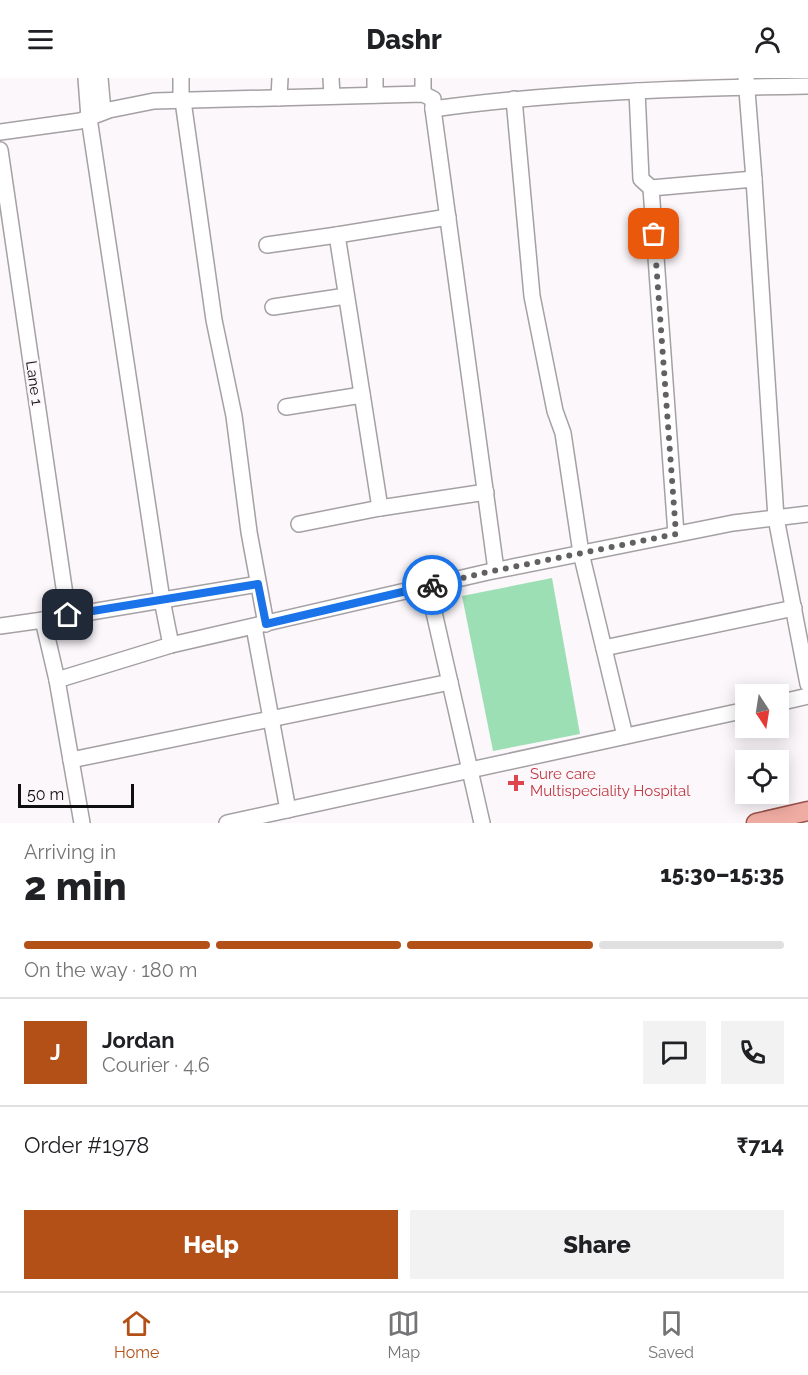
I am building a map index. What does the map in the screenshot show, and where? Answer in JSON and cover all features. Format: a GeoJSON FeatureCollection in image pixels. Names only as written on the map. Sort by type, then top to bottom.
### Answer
{"type":"FeatureCollection","features":[{"type":"Feature","properties":{"kind":"main road"},"geometry":{"type":"LineString","coordinates":[[756,823],[808,811]]}},
{"type":"Feature","properties":{"kind":"street"},"geometry":{"type":"LineString","coordinates":[[86,78],[96,115],[162,600],[171,645]]}},
{"type":"Feature","properties":{"kind":"street"},"geometry":{"type":"LineString","coordinates":[[96,115],[100,78]]}},
{"type":"Feature","properties":{"kind":"street"},"geometry":{"type":"LineString","coordinates":[[181,78],[182,101],[214,320],[234,416],[258,584],[260,626],[271,717],[288,810]]}},
{"type":"Feature","properties":{"kind":"street"},"geometry":{"type":"LineString","coordinates":[[279,98],[280,78]]}},
{"type":"Feature","properties":{"kind":"street"},"geometry":{"type":"LineString","coordinates":[[331,78],[332,96]]}},
{"type":"Feature","properties":{"kind":"street"},"geometry":{"type":"LineString","coordinates":[[375,78],[375,95]]}},
{"type":"Feature","properties":{"kind":"street"},"geometry":{"type":"LineString","coordinates":[[433,109],[644,86],[746,83],[808,86]]}},
{"type":"Feature","properties":{"kind":"street"},"geometry":{"type":"LineString","coordinates":[[746,83],[776,518],[808,684]]}},
{"type":"Feature","properties":{"kind":"street"},"geometry":{"type":"LineString","coordinates":[[0,132],[80,121],[154,101],[375,95],[423,86],[433,99],[496,570]]}},
{"type":"Feature","properties":{"kind":"street"},"geometry":{"type":"LineString","coordinates":[[644,86],[641,179],[651,188],[676,534]]}},
{"type":"Feature","properties":{"kind":"street"},"geometry":{"type":"LineString","coordinates":[[514,99],[532,296],[555,411],[563,433],[581,553],[625,736]]}},
{"type":"Feature","properties":{"kind":"street","name":"Lane 1"},"geometry":{"type":"LineString","coordinates":[[0,150],[68,615]]}},
{"type":"Feature","properties":{"kind":"street"},"geometry":{"type":"LineString","coordinates":[[651,188],[754,179]]}},
{"type":"Feature","properties":{"kind":"street"},"geometry":{"type":"LineString","coordinates":[[267,244],[448,217]]}},
{"type":"Feature","properties":{"kind":"street"},"geometry":{"type":"LineString","coordinates":[[337,235],[380,508]]}},
{"type":"Feature","properties":{"kind":"street"},"geometry":{"type":"LineString","coordinates":[[273,307],[346,296]]}},
{"type":"Feature","properties":{"kind":"street"},"geometry":{"type":"LineString","coordinates":[[286,407],[362,395]]}},
{"type":"Feature","properties":{"kind":"street"},"geometry":{"type":"LineString","coordinates":[[299,524],[380,508],[486,492]]}},
{"type":"Feature","properties":{"kind":"street"},"geometry":{"type":"LineString","coordinates":[[57,680],[171,645],[496,570],[733,523],[808,514]]}},
{"type":"Feature","properties":{"kind":"street"},"geometry":{"type":"LineString","coordinates":[[0,626],[258,584]]}},
{"type":"Feature","properties":{"kind":"street"},"geometry":{"type":"LineString","coordinates":[[428,586],[482,823]]}},
{"type":"Feature","properties":{"kind":"street"},"geometry":{"type":"LineString","coordinates":[[604,648],[794,608]]}},
{"type":"Feature","properties":{"kind":"street"},"geometry":{"type":"LineString","coordinates":[[43,620],[57,680],[82,823]]}},
{"type":"Feature","properties":{"kind":"street"},"geometry":{"type":"LineString","coordinates":[[71,760],[271,717],[450,682]]}},
{"type":"Feature","properties":{"kind":"street"},"geometry":{"type":"LineString","coordinates":[[789,700],[808,696]]}},
{"type":"Feature","properties":{"kind":"street"},"geometry":{"type":"LineString","coordinates":[[227,823],[735,712]]}},
{"type":"Feature","properties":{"kind":"green space"},"geometry":{"type":"Polygon","coordinates":[[[552,578],[580,734],[493,751],[462,596],[552,578]]]}},
{"type":"Feature","properties":{"kind":"way so far"},"geometry":{"type":"LineString","coordinates":[[432,585],[676,534],[654,234]]}},
{"type":"Feature","properties":{"kind":"place","name":"Sure care Multispeciality Hospital"},"geometry":{"type":"Point","coordinates":[516,783]}},
{"type":"Feature","properties":{"kind":"route"},"geometry":{"type":"LineString","coordinates":[[68,615],[258,584],[266,624],[432,585]]}}]}
